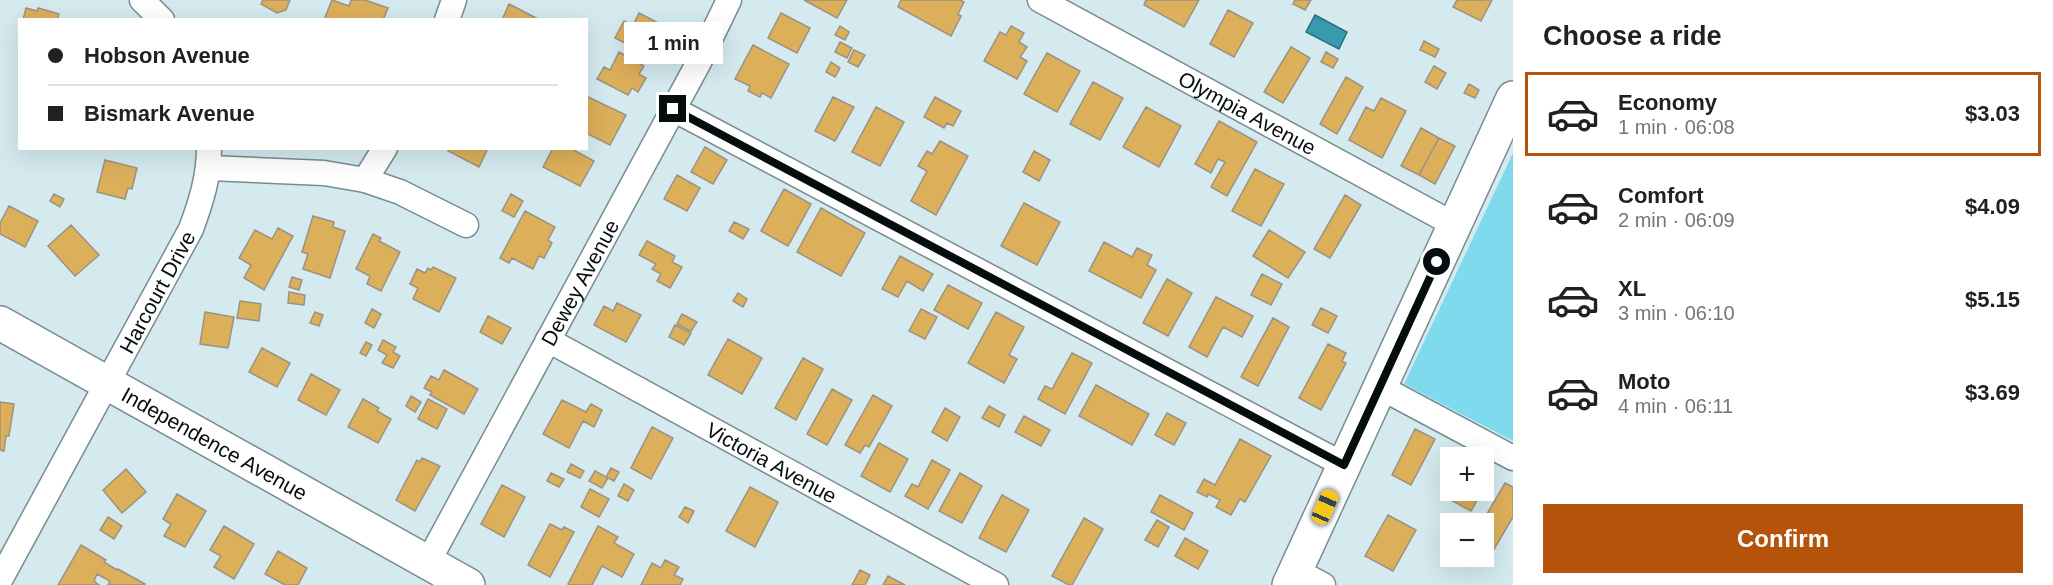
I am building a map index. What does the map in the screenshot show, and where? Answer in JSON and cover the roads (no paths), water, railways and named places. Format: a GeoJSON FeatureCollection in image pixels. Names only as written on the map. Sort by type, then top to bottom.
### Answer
{"type":"FeatureCollection","features":[{"type":"Feature","properties":{"kind":"street"},"geometry":{"type":"LineString","coordinates":[[448,18],[454,0]]}},
{"type":"Feature","properties":{"kind":"street","name":"Dewey Avenue"},"geometry":{"type":"LineString","coordinates":[[428,562],[673,109],[729,0]]}},
{"type":"Feature","properties":{"kind":"street","name":"Olympia Avenue"},"geometry":{"type":"LineString","coordinates":[[1040,0],[1455,225]]}},
{"type":"Feature","properties":{"kind":"street"},"geometry":{"type":"LineString","coordinates":[[1303,580],[1344,465],[1513,98]]}},
{"type":"Feature","properties":{"kind":"street"},"geometry":{"type":"LineString","coordinates":[[673,109],[1344,465]]}},
{"type":"Feature","properties":{"kind":"street"},"geometry":{"type":"LineString","coordinates":[[365,180],[384,150]]}},
{"type":"Feature","properties":{"kind":"street","name":"Harcourt Drive"},"geometry":{"type":"LineString","coordinates":[[0,580],[191,229],[202,201],[209,158],[324,172],[365,180],[400,192],[466,225]]}},
{"type":"Feature","properties":{"kind":"street","name":"Independence Avenue"},"geometry":{"type":"LineString","coordinates":[[0,323],[468,585]]}},
{"type":"Feature","properties":{"kind":"street","name":"Victoria Avenue"},"geometry":{"type":"LineString","coordinates":[[548,340],[996,585]]}},
{"type":"Feature","properties":{"kind":"street"},"geometry":{"type":"LineString","coordinates":[[1380,387],[1513,458]]}}]}
